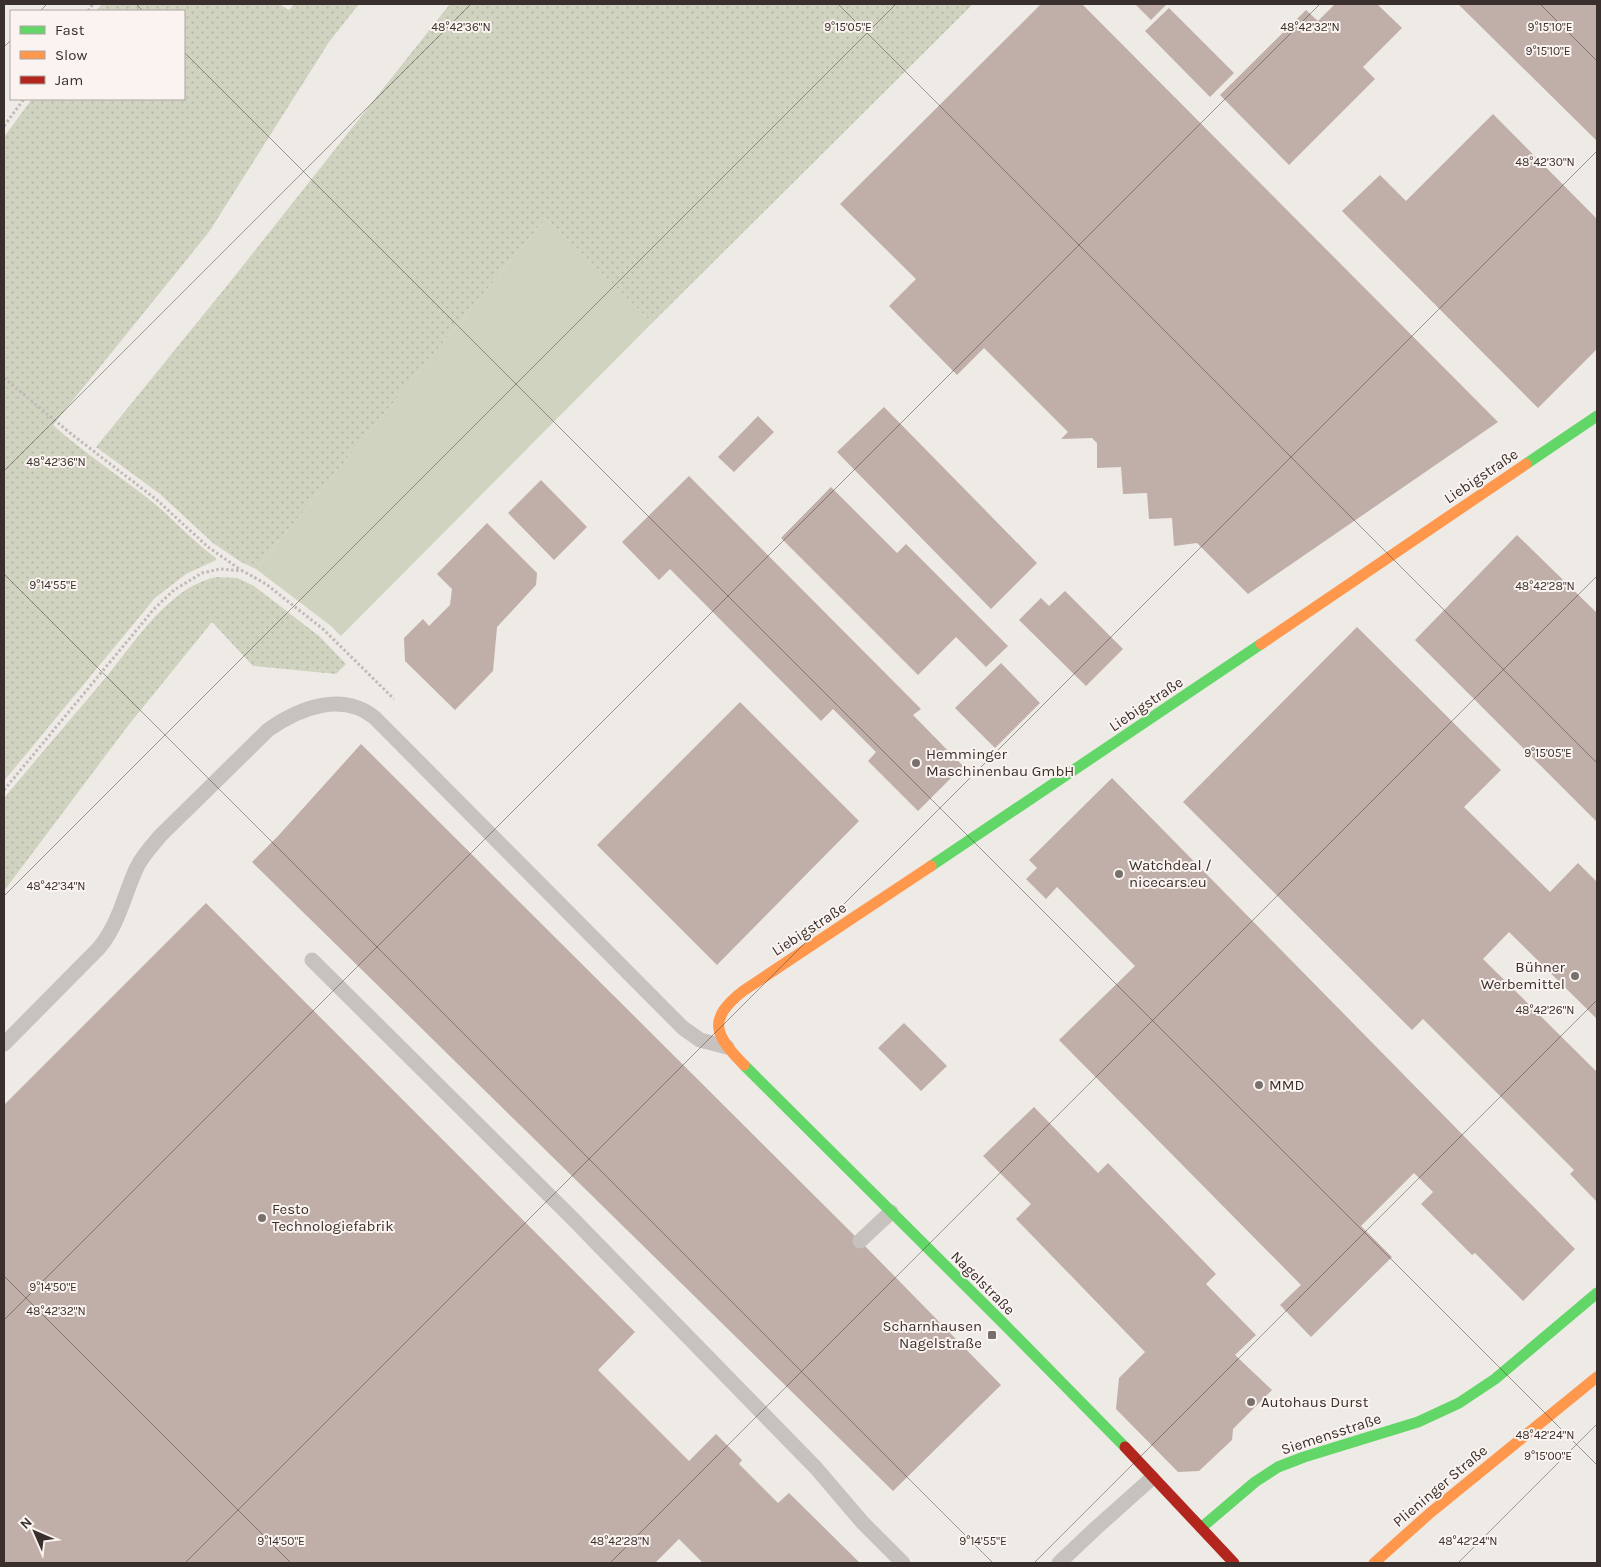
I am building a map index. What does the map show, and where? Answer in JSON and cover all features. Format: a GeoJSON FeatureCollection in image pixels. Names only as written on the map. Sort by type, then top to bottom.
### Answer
{"type":"FeatureCollection","features":[{"type":"Feature","properties":{"kind":"street","name":"Liebigstraße"},"geometry":{"type":"LineString","coordinates":[[719,1022],[721,1012],[726,1004],[742,991],[1088,761],[1597,416]]}},
{"type":"Feature","properties":{"kind":"street","name":"Nagelstraße"},"geometry":{"type":"LineString","coordinates":[[719,1022],[719,1035],[727,1047],[1091,1412],[1234,1563]]}},
{"type":"Feature","properties":{"kind":"street","name":"Siemensstraße"},"geometry":{"type":"LineString","coordinates":[[1201,1528],[1247,1488],[1278,1467],[1304,1457],[1418,1422],[1459,1403],[1494,1379],[1597,1293]]}},
{"type":"Feature","properties":{"kind":"street","name":"Plieninger Straße"},"geometry":{"type":"LineString","coordinates":[[1374,1563],[1430,1513],[1597,1377]]}},
{"type":"Feature","properties":{"kind":"lane"},"geometry":{"type":"LineString","coordinates":[[4,1044],[99,948],[109,935],[117,920],[138,866],[160,836],[268,730],[291,716],[315,707],[330,704],[353,706],[364,710],[375,718],[674,1020],[696,1038],[727,1047]]}},
{"type":"Feature","properties":{"kind":"lane"},"geometry":{"type":"LineString","coordinates":[[312,960],[572,1218],[816,1468],[863,1523],[903,1563]]}},
{"type":"Feature","properties":{"kind":"lane"},"geometry":{"type":"LineString","coordinates":[[860,1241],[891,1212]]}},
{"type":"Feature","properties":{"kind":"lane"},"geometry":{"type":"LineString","coordinates":[[1059,1563],[1152,1478]]}},
{"type":"Feature","properties":{"kind":"path"},"geometry":{"type":"LineString","coordinates":[[4,126],[23,100]]}},
{"type":"Feature","properties":{"kind":"path"},"geometry":{"type":"LineString","coordinates":[[4,378],[77,438],[158,500],[208,547],[266,584],[300,611]]}},
{"type":"Feature","properties":{"kind":"path"},"geometry":{"type":"LineString","coordinates":[[4,790],[154,609],[170,593],[194,576],[208,571],[220,569],[243,571]]}},
{"type":"Feature","properties":{"kind":"green space"},"geometry":{"type":"Polygon","coordinates":[[[102,4],[279,4],[289,10],[294,4],[359,4],[329,42],[209,232],[53,425],[76,445],[158,507],[216,560],[186,574],[155,598],[4,781],[4,137],[31,100],[185,100],[185,10],[97,10],[102,4]]]}},
{"type":"Feature","properties":{"kind":"green space"},"geometry":{"type":"Polygon","coordinates":[[[450,4],[973,4],[652,323],[546,218],[256,569],[241,562],[213,543],[160,494],[96,447],[230,282],[450,4]]]}},
{"type":"Feature","properties":{"kind":"green space"},"geometry":{"type":"Polygon","coordinates":[[[546,218],[652,323],[341,636],[331,626],[256,569],[546,218]]]}},
{"type":"Feature","properties":{"kind":"green space"},"geometry":{"type":"Polygon","coordinates":[[[217,577],[237,578],[254,586],[319,636],[346,664],[336,674],[253,666],[212,622],[127,727],[4,891],[4,798],[156,616],[189,588],[205,580],[217,577]]]}},
{"type":"Feature","properties":{"kind":"building"},"geometry":{"type":"Polygon","coordinates":[[[1041,4],[1082,4],[1498,422],[1248,594],[1197,543],[1174,546],[1172,518],[1149,519],[1147,493],[1123,494],[1121,467],[1097,468],[1097,443],[1092,438],[1061,439],[1068,432],[984,348],[957,375],[889,306],[916,279],[840,204],[1041,4]]]}},
{"type":"Feature","properties":{"kind":"building"},"geometry":{"type":"Polygon","coordinates":[[[1135,4],[1167,4],[1151,20],[1135,4]]]}},
{"type":"Feature","properties":{"kind":"building"},"geometry":{"type":"Polygon","coordinates":[[[1335,4],[1377,4],[1402,28],[1363,67],[1375,79],[1289,165],[1220,95],[1306,10],[1318,21],[1335,4]]]}},
{"type":"Feature","properties":{"kind":"building"},"geometry":{"type":"Polygon","coordinates":[[[1458,4],[1597,4],[1597,141],[1458,4]]]}},
{"type":"Feature","properties":{"kind":"building"},"geometry":{"type":"Polygon","coordinates":[[[1169,8],[1234,73],[1210,97],[1145,31],[1169,8]]]}},
{"type":"Feature","properties":{"kind":"building"},"geometry":{"type":"Polygon","coordinates":[[[1493,114],[1597,219],[1597,349],[1538,408],[1342,211],[1380,175],[1406,201],[1493,114]]]}},
{"type":"Feature","properties":{"kind":"building"},"geometry":{"type":"Polygon","coordinates":[[[884,407],[1037,563],[991,609],[837,452],[884,407]]]}},
{"type":"Feature","properties":{"kind":"building"},"geometry":{"type":"Polygon","coordinates":[[[758,416],[774,432],[734,472],[718,457],[758,416]]]}},
{"type":"Feature","properties":{"kind":"building"},"geometry":{"type":"Polygon","coordinates":[[[689,476],[921,709],[913,715],[963,766],[918,811],[868,761],[876,752],[833,709],[821,721],[670,569],[659,580],[622,542],[689,476]]]}},
{"type":"Feature","properties":{"kind":"building"},"geometry":{"type":"Polygon","coordinates":[[[541,480],[587,527],[554,560],[508,513],[541,480]]]}},
{"type":"Feature","properties":{"kind":"building"},"geometry":{"type":"Polygon","coordinates":[[[831,487],[897,553],[906,544],[1008,646],[986,667],[956,637],[918,675],[781,538],[831,487]]]}},
{"type":"Feature","properties":{"kind":"building"},"geometry":{"type":"Polygon","coordinates":[[[487,523],[537,573],[536,585],[497,627],[493,671],[455,710],[405,661],[404,638],[423,619],[429,626],[450,605],[452,589],[437,574],[487,523]]]}},
{"type":"Feature","properties":{"kind":"building"},"geometry":{"type":"Polygon","coordinates":[[[1517,535],[1597,613],[1597,822],[1415,640],[1517,535]]]}},
{"type":"Feature","properties":{"kind":"building"},"geometry":{"type":"Polygon","coordinates":[[[1065,591],[1123,649],[1086,686],[1019,620],[1041,598],[1049,606],[1065,591]]]}},
{"type":"Feature","properties":{"kind":"building"},"geometry":{"type":"Polygon","coordinates":[[[1357,627],[1501,770],[1464,807],[1550,892],[1578,863],[1597,882],[1597,1019],[1509,932],[1483,959],[1597,1072],[1597,1202],[1570,1174],[1574,1170],[1423,1019],[1412,1030],[1183,802],[1357,627]]]}},
{"type":"Feature","properties":{"kind":"building"},"geometry":{"type":"Polygon","coordinates":[[[1001,663],[1040,703],[995,748],[955,708],[1001,663]]]}},
{"type":"Feature","properties":{"kind":"building"},"geometry":{"type":"Polygon","coordinates":[[[740,702],[859,821],[717,965],[597,845],[740,702]]]}},
{"type":"Feature","properties":{"kind":"building"},"geometry":{"type":"Polygon","coordinates":[[[361,744],[860,1241],[1001,1385],[893,1491],[252,862],[279,835],[361,744]]]}},
{"type":"Feature","properties":{"kind":"building","name":"MMD"},"geometry":{"type":"Polygon","coordinates":[[[1112,778],[1575,1249],[1523,1301],[1475,1253],[1472,1255],[1421,1204],[1433,1192],[1414,1173],[1361,1226],[1392,1257],[1311,1337],[1280,1305],[1301,1285],[1059,1040],[1135,966],[1057,887],[1046,899],[1026,879],[1037,868],[1029,860],[1112,778]]]}},
{"type":"Feature","properties":{"kind":"building","name":"Festo Technologiefabrik"},"geometry":{"type":"Polygon","coordinates":[[[206,903],[635,1332],[598,1370],[689,1461],[716,1434],[742,1460],[739,1464],[778,1503],[789,1493],[860,1563],[703,1563],[679,1539],[655,1563],[4,1563],[4,1105],[206,903]]]}},
{"type":"Feature","properties":{"kind":"building"},"geometry":{"type":"Polygon","coordinates":[[[904,1023],[947,1066],[921,1091],[878,1048],[904,1023]]]}},
{"type":"Feature","properties":{"kind":"building"},"geometry":{"type":"Polygon","coordinates":[[[1034,1107],[1098,1173],[1108,1163],[1216,1274],[1206,1284],[1256,1335],[1235,1355],[1272,1390],[1233,1429],[1232,1440],[1199,1471],[1178,1472],[1116,1409],[1119,1378],[1145,1352],[1016,1219],[1031,1204],[983,1156],[1034,1107]]]}},
{"type":"Feature","properties":{"kind":"traffic: fast"},"geometry":{"type":"LineString","coordinates":[[1526,464],[1597,416]]}},
{"type":"Feature","properties":{"kind":"traffic: fast"},"geometry":{"type":"LineString","coordinates":[[931,866],[1261,644]]}},
{"type":"Feature","properties":{"kind":"traffic: fast"},"geometry":{"type":"LineString","coordinates":[[744,1065],[1125,1447]]}},
{"type":"Feature","properties":{"kind":"traffic: fast"},"geometry":{"type":"LineString","coordinates":[[1201,1528],[1255,1482],[1278,1467],[1304,1457],[1418,1422],[1459,1403],[1495,1379],[1597,1293]]}},
{"type":"Feature","properties":{"kind":"traffic: slow"},"geometry":{"type":"LineString","coordinates":[[1261,644],[1526,464]]}},
{"type":"Feature","properties":{"kind":"traffic: slow"},"geometry":{"type":"LineString","coordinates":[[744,1065],[726,1045],[719,1027],[724,1010],[731,1001],[743,991],[931,866]]}},
{"type":"Feature","properties":{"kind":"traffic: slow"},"geometry":{"type":"LineString","coordinates":[[1374,1563],[1430,1513],[1597,1377]]}},
{"type":"Feature","properties":{"kind":"traffic: jam"},"geometry":{"type":"LineString","coordinates":[[1125,1447],[1234,1563]]}},
{"type":"Feature","properties":{"kind":"place","name":"Hemminger Maschinenbau GmbH"},"geometry":{"type":"Point","coordinates":[916,763]}},
{"type":"Feature","properties":{"kind":"place","name":"Watchdeal / nicecars.eu"},"geometry":{"type":"Point","coordinates":[1119,874]}},
{"type":"Feature","properties":{"kind":"place","name":"Bühner Werbemittel"},"geometry":{"type":"Point","coordinates":[1575,976]}},
{"type":"Feature","properties":{"kind":"place","name":"MMD"},"geometry":{"type":"Point","coordinates":[1259,1085]}},
{"type":"Feature","properties":{"kind":"place","name":"Festo Technologiefabrik"},"geometry":{"type":"Point","coordinates":[262,1218]}},
{"type":"Feature","properties":{"kind":"place","name":"Scharnhausen Nagelstraße"},"geometry":{"type":"Point","coordinates":[992,1335]}},
{"type":"Feature","properties":{"kind":"place","name":"Autohaus Durst"},"geometry":{"type":"Point","coordinates":[1251,1402]}}]}
